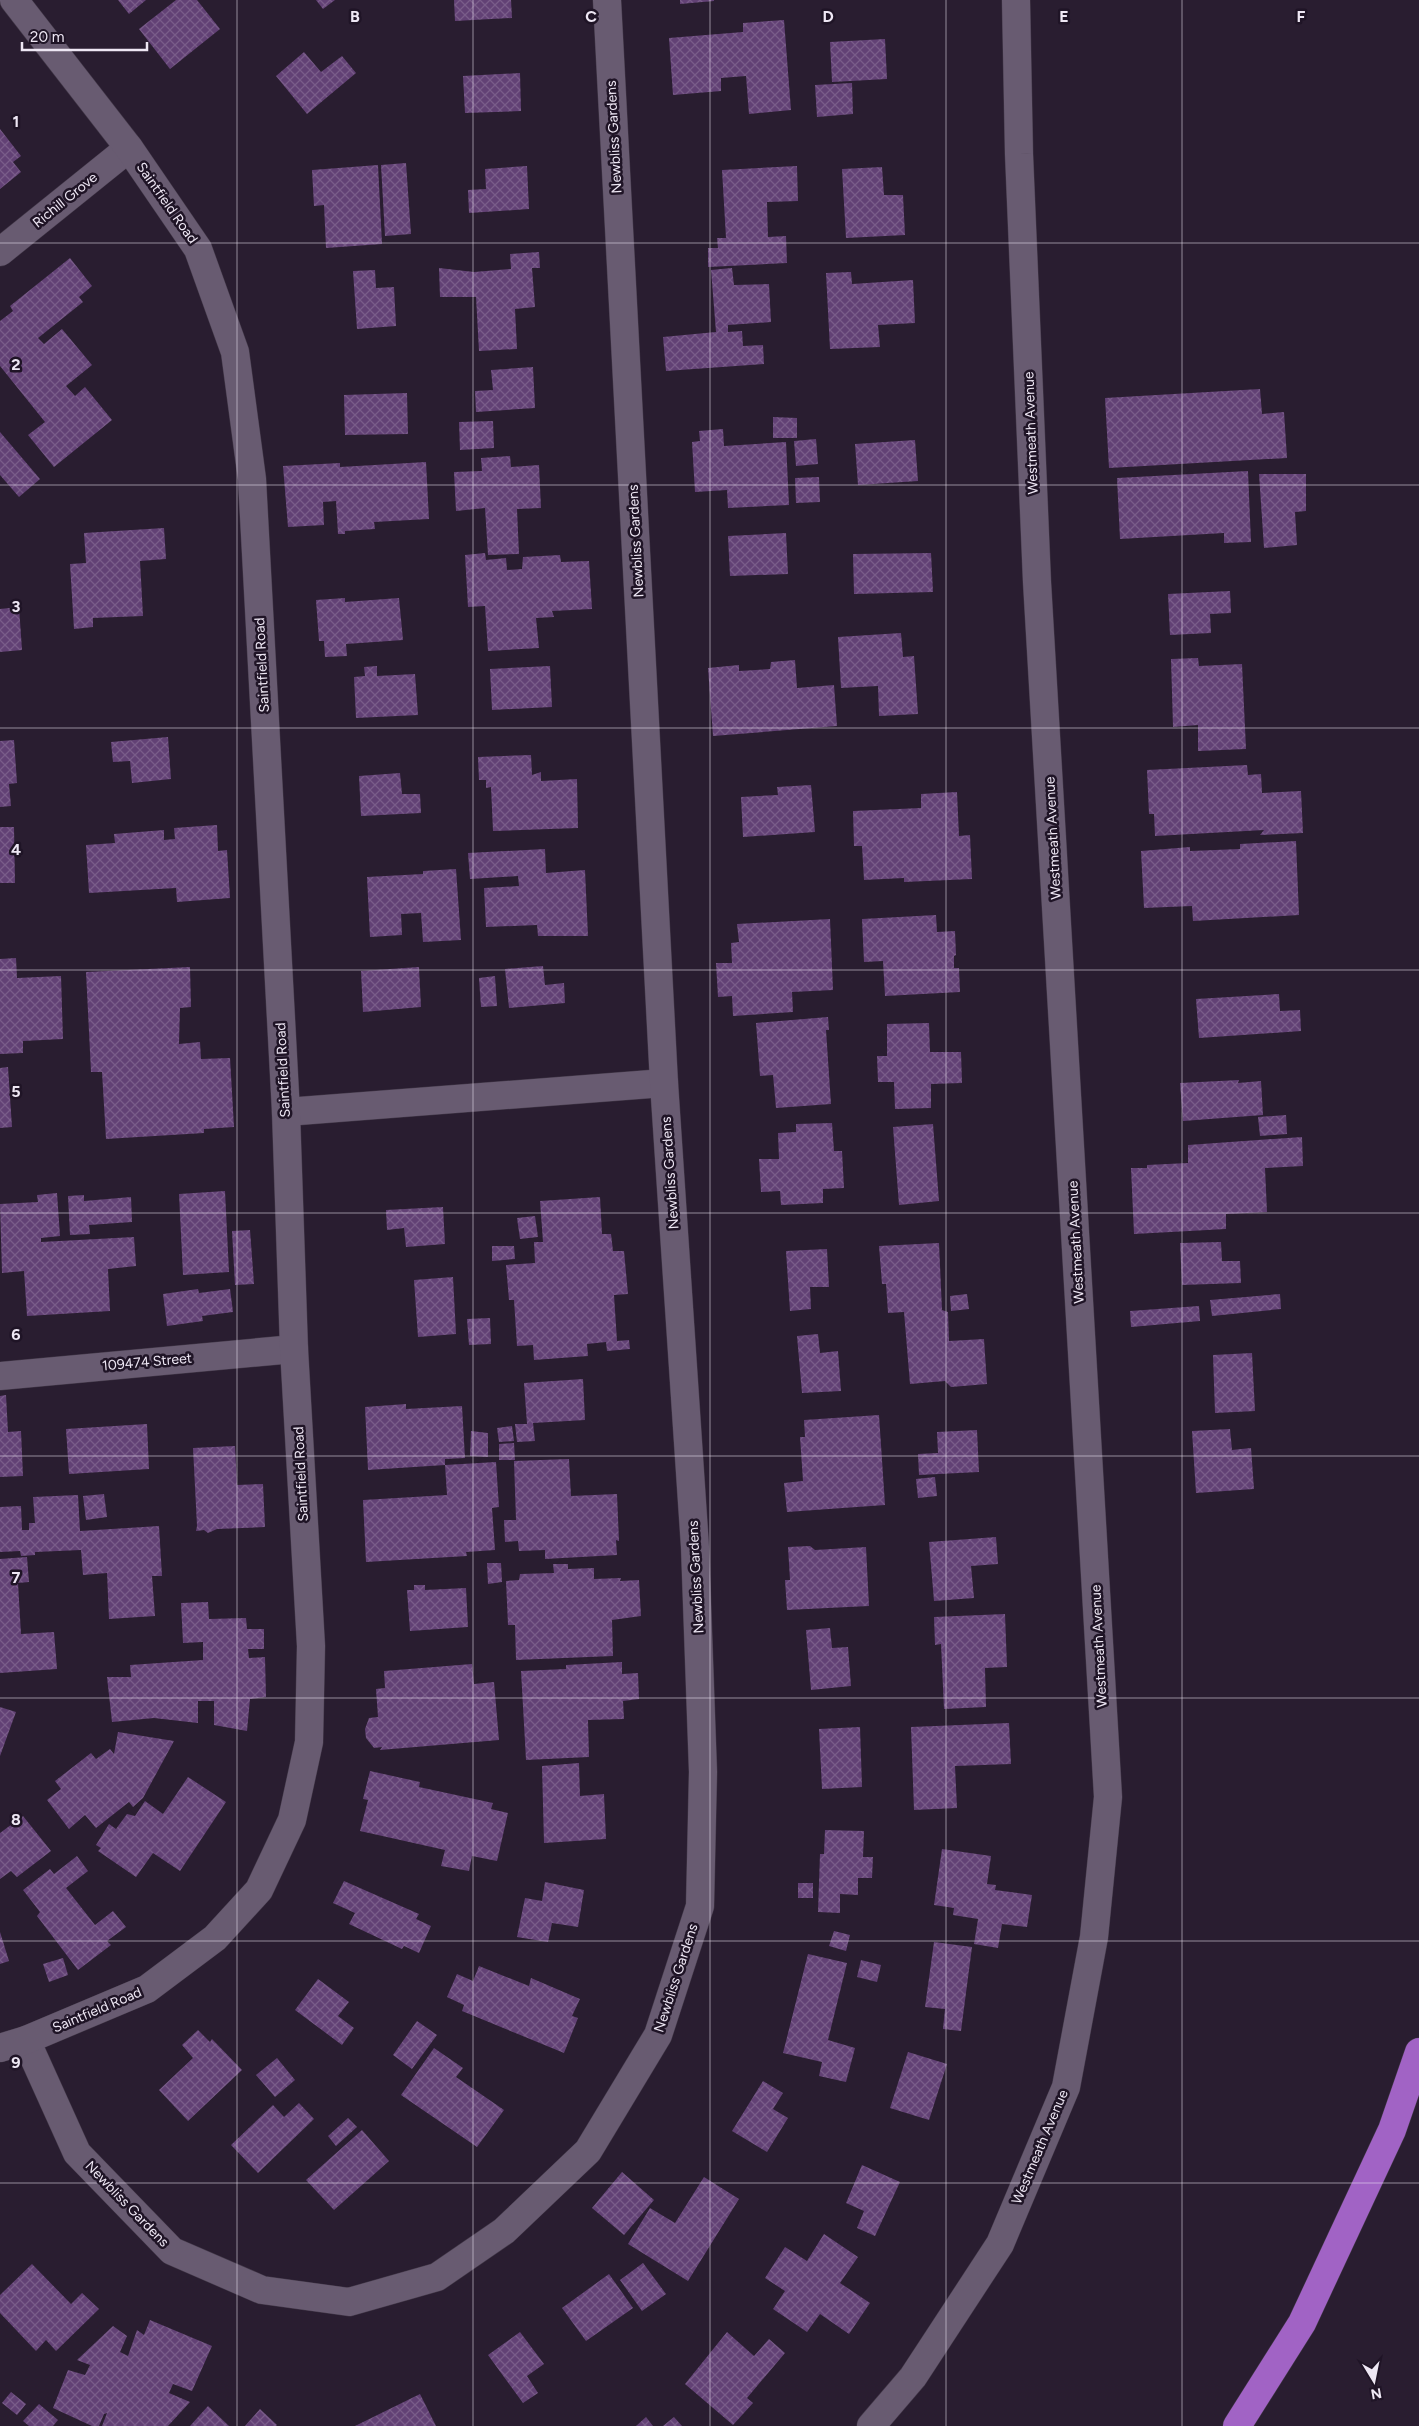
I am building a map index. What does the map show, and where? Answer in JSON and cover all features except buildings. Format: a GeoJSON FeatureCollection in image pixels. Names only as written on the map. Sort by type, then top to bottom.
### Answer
{"type":"FeatureCollection","features":[{"type":"Feature","properties":{"kind":"highway"},"geometry":{"type":"LineString","coordinates":[[1238,2426],[1302,2323],[1392,2130],[1419,2052]]}},
{"type":"Feature","properties":{"kind":"street","name":"Saintfield Road"},"geometry":{"type":"LineString","coordinates":[[0,2048],[26,2040],[146,1989],[215,1938],[259,1890],[292,1820],[309,1742],[311,1646],[294,1349],[286,1112],[252,479],[235,352],[198,249],[129,148],[14,0]]}},
{"type":"Feature","properties":{"kind":"street","name":"Newbliss Gardens"},"geometry":{"type":"LineString","coordinates":[[26,2040],[77,2153],[172,2251],[262,2290],[349,2302],[437,2277],[504,2231],[588,2151],[658,2035],[700,1906],[703,1772],[695,1547],[664,1083],[607,0]]}},
{"type":"Feature","properties":{"kind":"street","name":"Westmeath Avenue"},"geometry":{"type":"LineString","coordinates":[[870,2426],[913,2377],[1000,2244],[1066,2087],[1094,1937],[1108,1797],[1037,582],[1019,154],[1016,0]]}},
{"type":"Feature","properties":{"kind":"street","name":"Richill Grove"},"geometry":{"type":"LineString","coordinates":[[0,252],[129,148]]}},
{"type":"Feature","properties":{"kind":"street"},"geometry":{"type":"LineString","coordinates":[[286,1112],[664,1083]]}},
{"type":"Feature","properties":{"kind":"street","name":"109474 Street"},"geometry":{"type":"LineString","coordinates":[[0,1376],[294,1349]]}}]}
